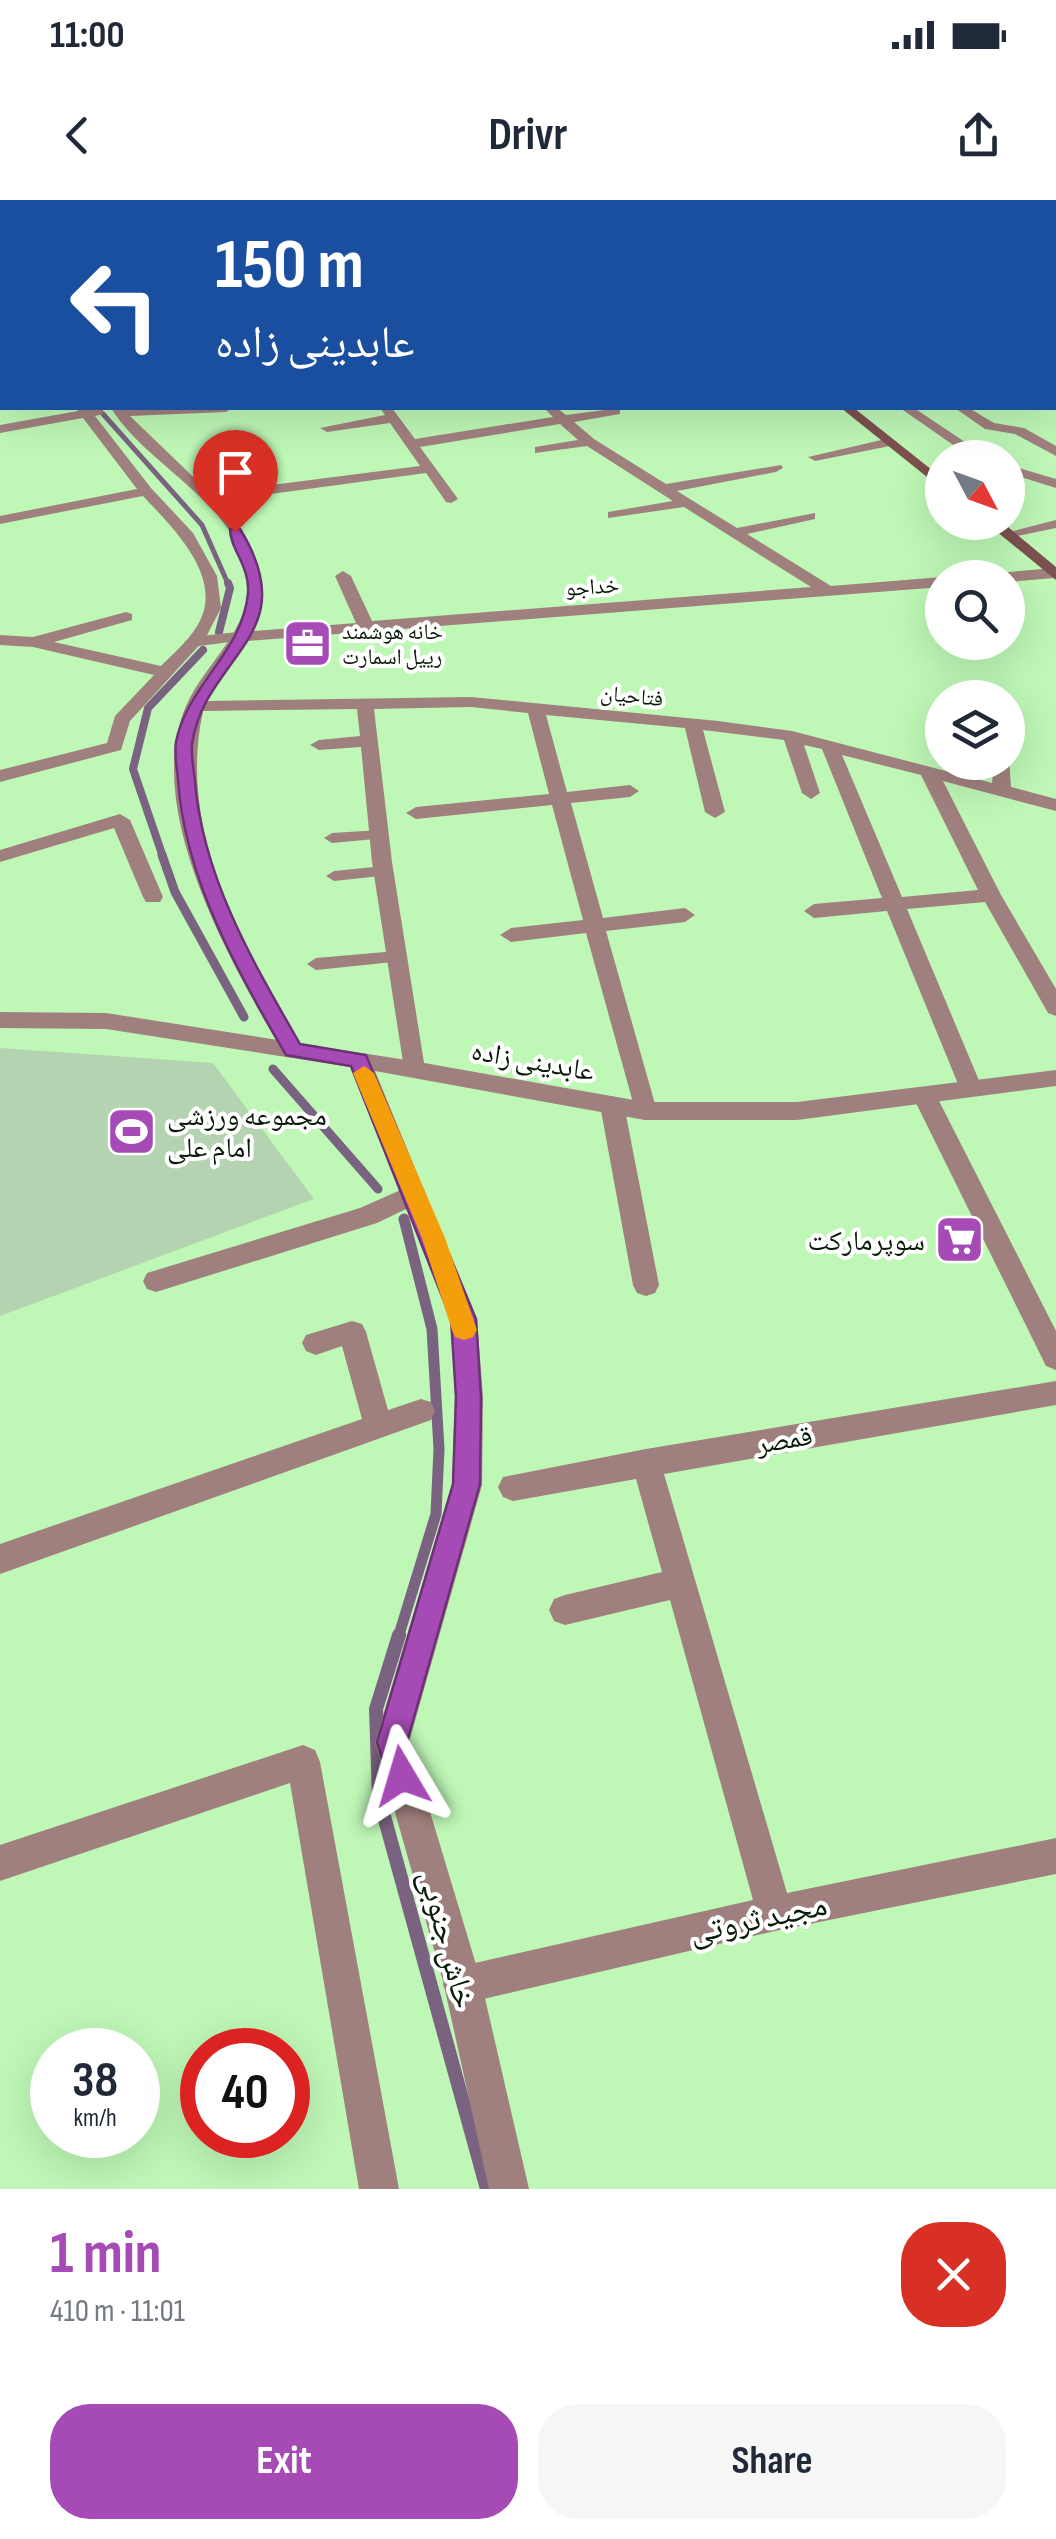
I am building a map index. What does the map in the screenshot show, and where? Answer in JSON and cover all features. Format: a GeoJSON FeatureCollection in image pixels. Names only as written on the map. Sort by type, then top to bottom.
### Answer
{"type":"FeatureCollection","features":[{"type":"Feature","properties":{"kind":"main road"},"geometry":{"type":"LineString","coordinates":[[850,410],[925,470]]}},
{"type":"Feature","properties":{"kind":"main road"},"geometry":{"type":"LineString","coordinates":[[1015,540],[1055,574]]}},
{"type":"Feature","properties":{"kind":"street"},"geometry":{"type":"LineString","coordinates":[[0,776],[115,746],[121,720],[192,642],[213,608],[209,576],[186,534],[146,491],[84,410]]}},
{"type":"Feature","properties":{"kind":"street"},"geometry":{"type":"LineString","coordinates":[[0,429],[84,410],[118,410],[208,498],[235,532],[253,565],[255,592],[246,636],[195,706],[184,746],[188,806],[209,880],[235,946],[293,1050]]}},
{"type":"Feature","properties":{"kind":"street"},"geometry":{"type":"LineString","coordinates":[[552,410],[589,442],[828,591]]}},
{"type":"Feature","properties":{"kind":"street"},"geometry":{"type":"LineString","coordinates":[[909,410],[955,440]]}},
{"type":"Feature","properties":{"kind":"street"},"geometry":{"type":"LineString","coordinates":[[965,410],[990,426],[1019,430],[1056,452]]}},
{"type":"Feature","properties":{"kind":"street"},"geometry":{"type":"LineString","coordinates":[[411,444],[614,411]]}},
{"type":"Feature","properties":{"kind":"street"},"geometry":{"type":"LineString","coordinates":[[327,428],[390,413],[451,499]]}},
{"type":"Feature","properties":{"kind":"street"},"geometry":{"type":"LineString","coordinates":[[540,450],[589,442]]}},
{"type":"Feature","properties":{"kind":"street"},"geometry":{"type":"LineString","coordinates":[[816,457],[890,442]]}},
{"type":"Feature","properties":{"kind":"street"},"geometry":{"type":"LineString","coordinates":[[1040,456],[1056,452]]}},
{"type":"Feature","properties":{"kind":"street"},"geometry":{"type":"LineString","coordinates":[[663,488],[776,468]]}},
{"type":"Feature","properties":{"kind":"street"},"geometry":{"type":"LineString","coordinates":[[208,498],[300,492],[427,469]]}},
{"type":"Feature","properties":{"kind":"street"},"geometry":{"type":"LineString","coordinates":[[1025,473],[1056,484]]}},
{"type":"Feature","properties":{"kind":"street"},"geometry":{"type":"LineString","coordinates":[[0,520],[146,491]]}},
{"type":"Feature","properties":{"kind":"street"},"geometry":{"type":"LineString","coordinates":[[613,515],[686,503]]}},
{"type":"Feature","properties":{"kind":"street"},"geometry":{"type":"LineString","coordinates":[[732,533],[810,516]]}},
{"type":"Feature","properties":{"kind":"street"},"geometry":{"type":"LineString","coordinates":[[1025,530],[1056,524]]}},
{"type":"Feature","properties":{"kind":"street"},"geometry":{"type":"LineString","coordinates":[[1025,576],[1055,574]]}},
{"type":"Feature","properties":{"kind":"street"},"geometry":{"type":"LineString","coordinates":[[343,576],[366,626]]}},
{"type":"Feature","properties":{"kind":"street","name":"خداجو"},"geometry":{"type":"LineString","coordinates":[[192,642],[925,583]]}},
{"type":"Feature","properties":{"kind":"street"},"geometry":{"type":"LineString","coordinates":[[33,642],[126,617]]}},
{"type":"Feature","properties":{"kind":"street"},"geometry":{"type":"LineString","coordinates":[[0,640],[33,642],[164,672]]}},
{"type":"Feature","properties":{"kind":"street"},"geometry":{"type":"LineString","coordinates":[[366,702],[384,871],[413,1068]]}},
{"type":"Feature","properties":{"kind":"street","name":"فتاحیان"},"geometry":{"type":"LineString","coordinates":[[195,706],[471,702],[792,736],[925,769]]}},
{"type":"Feature","properties":{"kind":"street"},"geometry":{"type":"LineString","coordinates":[[535,708],[645,1111]]}},
{"type":"Feature","properties":{"kind":"street"},"geometry":{"type":"LineString","coordinates":[[693,724],[715,812]]}},
{"type":"Feature","properties":{"kind":"street"},"geometry":{"type":"LineString","coordinates":[[792,736],[812,793]]}},
{"type":"Feature","properties":{"kind":"street"},"geometry":{"type":"LineString","coordinates":[[320,744],[370,741]]}},
{"type":"Feature","properties":{"kind":"street"},"geometry":{"type":"LineString","coordinates":[[830,747],[970,1090]]}},
{"type":"Feature","properties":{"kind":"street"},"geometry":{"type":"LineString","coordinates":[[933,780],[991,895],[1056,1008]]}},
{"type":"Feature","properties":{"kind":"street","name":"فتاحیان"},"geometry":{"type":"LineString","coordinates":[[964,780],[1056,805]]}},
{"type":"Feature","properties":{"kind":"street"},"geometry":{"type":"LineString","coordinates":[[1000,790],[1001,780]]}},
{"type":"Feature","properties":{"kind":"street"},"geometry":{"type":"LineString","coordinates":[[416,813],[630,791]]}},
{"type":"Feature","properties":{"kind":"street"},"geometry":{"type":"LineString","coordinates":[[0,856],[120,820],[153,897]]}},
{"type":"Feature","properties":{"kind":"street"},"geometry":{"type":"LineString","coordinates":[[814,912],[991,895]]}},
{"type":"Feature","properties":{"kind":"street"},"geometry":{"type":"LineString","coordinates":[[511,935],[685,915]]}},
{"type":"Feature","properties":{"kind":"street","name":"عابدینی زاده"},"geometry":{"type":"LineString","coordinates":[[0,1020],[106,1021],[413,1068],[645,1111],[796,1111],[926,1098],[1056,1078]]}},
{"type":"Feature","properties":{"kind":"street","name":"خاش جنوبی"},"geometry":{"type":"LineString","coordinates":[[358,1060],[464,1319],[468,1397],[466,1484],[392,1742],[462,1985],[510,2189]]}},
{"type":"Feature","properties":{"kind":"street"},"geometry":{"type":"LineString","coordinates":[[926,1098],[1056,1358]]}},
{"type":"Feature","properties":{"kind":"street"},"geometry":{"type":"LineString","coordinates":[[612,1105],[646,1286]]}},
{"type":"Feature","properties":{"kind":"street"},"geometry":{"type":"LineString","coordinates":[[156,1282],[368,1216],[414,1194]]}},
{"type":"Feature","properties":{"kind":"street"},"geometry":{"type":"LineString","coordinates":[[316,1344],[352,1332],[378,1427]]}},
{"type":"Feature","properties":{"kind":"street","name":"قمصر"},"geometry":{"type":"LineString","coordinates":[[513,1487],[1056,1393]]}},
{"type":"Feature","properties":{"kind":"street"},"geometry":{"type":"LineString","coordinates":[[0,1560],[421,1411]]}},
{"type":"Feature","properties":{"kind":"street"},"geometry":{"type":"LineString","coordinates":[[646,1462],[775,1913]]}},
{"type":"Feature","properties":{"kind":"street"},"geometry":{"type":"LineString","coordinates":[[566,1610],[681,1583]]}},
{"type":"Feature","properties":{"kind":"street"},"geometry":{"type":"LineString","coordinates":[[0,1864],[303,1762],[379,2189]]}},
{"type":"Feature","properties":{"kind":"street","name":"مجید ثروتی"},"geometry":{"type":"LineString","coordinates":[[462,1985],[775,1913],[1056,1856]]}},
{"type":"Feature","properties":{"kind":"lane"},"geometry":{"type":"LineString","coordinates":[[332,838],[380,835]]}},
{"type":"Feature","properties":{"kind":"lane"},"geometry":{"type":"LineString","coordinates":[[334,876],[384,871]]}},
{"type":"Feature","properties":{"kind":"lane"},"geometry":{"type":"LineString","coordinates":[[316,964],[396,957]]}},
{"type":"Feature","properties":{"kind":"green space","name":"مجموعه ورزشی امام علی"},"geometry":{"type":"Polygon","coordinates":[[[0,1048],[213,1063],[314,1199],[0,1316],[0,1048]]]}},
{"type":"Feature","properties":{"kind":"waterway"},"geometry":{"type":"LineString","coordinates":[[103,414],[202,525],[229,586]]}},
{"type":"Feature","properties":{"kind":"waterway"},"geometry":{"type":"LineString","coordinates":[[219,632],[228,583]]}},
{"type":"Feature","properties":{"kind":"waterway"},"geometry":{"type":"LineString","coordinates":[[163,857],[133,769],[148,708],[203,650]]}},
{"type":"Feature","properties":{"kind":"waterway"},"geometry":{"type":"LineString","coordinates":[[162,855],[175,892],[244,1017]]}},
{"type":"Feature","properties":{"kind":"waterway"},"geometry":{"type":"LineString","coordinates":[[273,1069],[378,1189]]}},
{"type":"Feature","properties":{"kind":"waterway"},"geometry":{"type":"LineString","coordinates":[[398,1638],[436,1514],[439,1449],[432,1329],[404,1219]]}},
{"type":"Feature","properties":{"kind":"waterway"},"geometry":{"type":"LineString","coordinates":[[399,1635],[376,1709],[379,1798],[487,2189]]}},
{"type":"Feature","properties":{"kind":"slow traffic"},"geometry":{"type":"LineString","coordinates":[[364,1073],[434,1238],[464,1319],[464,1330]]}},
{"type":"Feature","properties":{"kind":"place","name":"خانه هوشمند رییل اسمارت"},"geometry":{"type":"Point","coordinates":[307,644]}},
{"type":"Feature","properties":{"kind":"place","name":"مجموعه ورزشی امام علی"},"geometry":{"type":"Point","coordinates":[132,1131]}},
{"type":"Feature","properties":{"kind":"place","name":"سوپرمارکت"},"geometry":{"type":"Point","coordinates":[960,1240]}},
{"type":"Feature","properties":{"kind":"route"},"geometry":{"type":"LineString","coordinates":[[235,532],[253,565],[255,592],[246,636],[195,706],[184,746],[188,806],[209,880],[235,946],[293,1050],[358,1060],[464,1319],[468,1397],[466,1484],[392,1742],[402,1776]]}}]}
